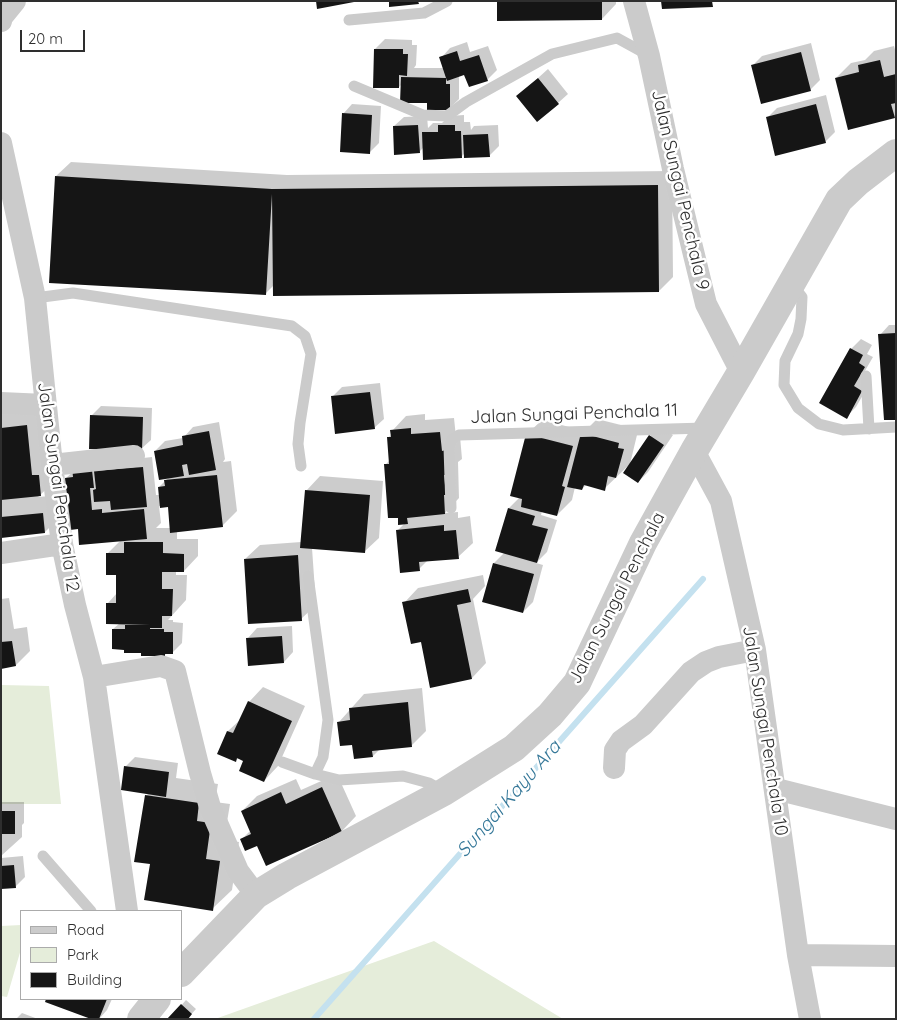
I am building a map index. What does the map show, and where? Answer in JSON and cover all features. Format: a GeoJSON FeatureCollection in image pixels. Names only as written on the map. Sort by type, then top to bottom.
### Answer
{"type":"FeatureCollection","features":[{"type":"Feature","properties":{"kind":"street"},"geometry":{"type":"LineString","coordinates":[[1,21],[15,1]]}},
{"type":"Feature","properties":{"kind":"street","name":"Jalan Sungai Penchala 9"},"geometry":{"type":"LineString","coordinates":[[634,1],[649,56],[673,169],[706,304],[741,372]]}},
{"type":"Feature","properties":{"kind":"street","name":"Jalan Sungai Penchala 12"},"geometry":{"type":"LineString","coordinates":[[1,144],[35,298],[45,405],[62,544],[75,605],[94,678],[124,904]]}},
{"type":"Feature","properties":{"kind":"street","name":"Jalan Sungai Penchala"},"geometry":{"type":"LineString","coordinates":[[182,971],[256,895],[287,876],[444,792],[514,748],[550,715],[577,683],[642,543],[700,439],[741,372],[839,200],[858,182],[896,153]]}},
{"type":"Feature","properties":{"kind":"street"},"geometry":{"type":"LineString","coordinates":[[1,403],[45,405]]}},
{"type":"Feature","properties":{"kind":"street","name":"Jalan Sungai Penchala 10"},"geometry":{"type":"LineString","coordinates":[[700,439],[721,501],[755,650],[798,955],[810,1019]]}},
{"type":"Feature","properties":{"kind":"street"},"geometry":{"type":"LineString","coordinates":[[52,465],[134,456]]}},
{"type":"Feature","properties":{"kind":"street"},"geometry":{"type":"LineString","coordinates":[[1,553],[62,544]]}},
{"type":"Feature","properties":{"kind":"street"},"geometry":{"type":"LineString","coordinates":[[614,768],[615,750],[621,741],[643,725],[691,672],[706,662],[719,657],[755,650]]}},
{"type":"Feature","properties":{"kind":"street"},"geometry":{"type":"LineString","coordinates":[[94,678],[160,666],[176,671],[200,773],[210,806],[238,871],[256,895]]}},
{"type":"Feature","properties":{"kind":"street"},"geometry":{"type":"LineString","coordinates":[[776,789],[896,819]]}},
{"type":"Feature","properties":{"kind":"street"},"geometry":{"type":"LineString","coordinates":[[798,955],[896,956]]}},
{"type":"Feature","properties":{"kind":"lane"},"geometry":{"type":"LineString","coordinates":[[349,20],[424,13],[447,1]]}},
{"type":"Feature","properties":{"kind":"lane"},"geometry":{"type":"LineString","coordinates":[[354,86],[423,115],[447,116],[466,102],[552,54],[617,38],[649,56]]}},
{"type":"Feature","properties":{"kind":"lane"},"geometry":{"type":"LineString","coordinates":[[791,283],[802,297],[801,320],[798,334],[785,361],[784,385],[798,408],[818,424],[843,430],[896,427]]}},
{"type":"Feature","properties":{"kind":"lane"},"geometry":{"type":"LineString","coordinates":[[35,298],[73,293],[292,326],[305,336],[311,354],[298,444],[301,466]]}},
{"type":"Feature","properties":{"kind":"lane"},"geometry":{"type":"LineString","coordinates":[[866,376],[870,429]]}},
{"type":"Feature","properties":{"kind":"lane","name":"Jalan Sungai Penchala 11"},"geometry":{"type":"LineString","coordinates":[[451,508],[449,447],[452,440],[459,435],[700,439]]}},
{"type":"Feature","properties":{"kind":"lane"},"geometry":{"type":"LineString","coordinates":[[308,576],[328,720],[323,757],[316,774]]}},
{"type":"Feature","properties":{"kind":"lane"},"geometry":{"type":"LineString","coordinates":[[282,762],[339,780],[404,776],[429,784],[444,792]]}},
{"type":"Feature","properties":{"kind":"lane"},"geometry":{"type":"LineString","coordinates":[[43,856],[90,910]]}},
{"type":"Feature","properties":{"kind":"green space"},"geometry":{"type":"Polygon","coordinates":[[[1,685],[49,686],[61,804],[1,804],[1,685]]]}},
{"type":"Feature","properties":{"kind":"green space"},"geometry":{"type":"Polygon","coordinates":[[[20,925],[20,952],[7,997],[1,996],[1,926],[20,925]]]}},
{"type":"Feature","properties":{"kind":"green space"},"geometry":{"type":"Polygon","coordinates":[[[434,941],[563,1019],[215,1019],[434,941]]]}},
{"type":"Feature","properties":{"kind":"building"},"geometry":{"type":"Polygon","coordinates":[[[316,1],[354,1],[354,2],[317,9],[316,1]]]}},
{"type":"Feature","properties":{"kind":"building"},"geometry":{"type":"Polygon","coordinates":[[[389,1],[418,1],[419,4],[389,7],[389,1]]]}},
{"type":"Feature","properties":{"kind":"building"},"geometry":{"type":"Polygon","coordinates":[[[497,1],[602,1],[602,20],[497,21],[497,1]]]}},
{"type":"Feature","properties":{"kind":"building"},"geometry":{"type":"Polygon","coordinates":[[[661,1],[712,1],[713,7],[662,9],[661,1]]]}},
{"type":"Feature","properties":{"kind":"building"},"geometry":{"type":"Polygon","coordinates":[[[374,49],[403,49],[403,54],[408,54],[407,76],[399,75],[399,88],[373,88],[374,49]]]}},
{"type":"Feature","properties":{"kind":"building"},"geometry":{"type":"Polygon","coordinates":[[[457,51],[460,61],[479,55],[488,81],[469,87],[464,75],[447,81],[439,57],[457,51]]]}},
{"type":"Feature","properties":{"kind":"building"},"geometry":{"type":"Polygon","coordinates":[[[801,52],[811,91],[761,104],[751,65],[801,52]]]}},
{"type":"Feature","properties":{"kind":"building"},"geometry":{"type":"Polygon","coordinates":[[[880,60],[884,77],[896,74],[896,103],[891,104],[895,118],[848,130],[835,78],[859,72],[858,65],[880,60]]]}},
{"type":"Feature","properties":{"kind":"building"},"geometry":{"type":"Polygon","coordinates":[[[401,77],[446,78],[446,84],[450,84],[450,110],[427,110],[427,103],[400,103],[401,77]]]}},
{"type":"Feature","properties":{"kind":"building"},"geometry":{"type":"Polygon","coordinates":[[[538,78],[559,104],[537,122],[516,96],[538,78]]]}},
{"type":"Feature","properties":{"kind":"building"},"geometry":{"type":"Polygon","coordinates":[[[816,104],[826,143],[775,156],[766,117],[816,104]]]}},
{"type":"Feature","properties":{"kind":"building"},"geometry":{"type":"Polygon","coordinates":[[[342,113],[372,115],[370,154],[340,152],[342,113]]]}},
{"type":"Feature","properties":{"kind":"building"},"geometry":{"type":"Polygon","coordinates":[[[418,125],[420,153],[394,155],[393,126],[418,125]]]}},
{"type":"Feature","properties":{"kind":"building"},"geometry":{"type":"Polygon","coordinates":[[[438,125],[455,125],[455,131],[461,131],[462,158],[423,160],[422,132],[438,132],[438,125]]]}},
{"type":"Feature","properties":{"kind":"building"},"geometry":{"type":"Polygon","coordinates":[[[488,134],[490,157],[464,158],[463,135],[488,134]]]}},
{"type":"Feature","properties":{"kind":"building"},"geometry":{"type":"Polygon","coordinates":[[[55,176],[272,189],[658,185],[659,292],[273,296],[272,194],[266,295],[49,283],[55,176]]]}},
{"type":"Feature","properties":{"kind":"building"},"geometry":{"type":"Polygon","coordinates":[[[896,333],[896,420],[884,420],[878,334],[896,333]]]}},
{"type":"Feature","properties":{"kind":"building"},"geometry":{"type":"Polygon","coordinates":[[[850,348],[863,355],[859,363],[865,367],[854,386],[862,391],[847,419],[819,403],[850,348]]]}},
{"type":"Feature","properties":{"kind":"building"},"geometry":{"type":"Polygon","coordinates":[[[370,392],[375,429],[335,434],[331,396],[370,392]]]}},
{"type":"Feature","properties":{"kind":"building"},"geometry":{"type":"Polygon","coordinates":[[[90,415],[143,417],[142,451],[89,449],[90,415]]]}},
{"type":"Feature","properties":{"kind":"building"},"geometry":{"type":"Polygon","coordinates":[[[27,425],[32,475],[39,475],[41,496],[1,500],[1,428],[27,425]]]}},
{"type":"Feature","properties":{"kind":"building"},"geometry":{"type":"Polygon","coordinates":[[[411,428],[411,434],[440,432],[442,451],[446,450],[448,475],[444,475],[445,514],[407,518],[408,524],[398,525],[398,518],[388,518],[384,464],[389,464],[387,437],[391,437],[390,430],[411,428]]]}},
{"type":"Feature","properties":{"kind":"building"},"geometry":{"type":"Polygon","coordinates":[[[209,431],[216,470],[189,475],[187,464],[182,465],[184,476],[159,480],[154,451],[183,445],[182,436],[209,431]]]}},
{"type":"Feature","properties":{"kind":"building"},"geometry":{"type":"Polygon","coordinates":[[[581,433],[619,443],[618,448],[624,449],[616,478],[608,476],[605,491],[584,485],[582,490],[567,487],[581,433]]]}},
{"type":"Feature","properties":{"kind":"building"},"geometry":{"type":"Polygon","coordinates":[[[526,434],[573,446],[562,486],[565,487],[557,516],[521,507],[522,499],[510,496],[526,434]]]}},
{"type":"Feature","properties":{"kind":"building"},"geometry":{"type":"Polygon","coordinates":[[[649,435],[664,445],[638,483],[623,473],[649,435]]]}},
{"type":"Feature","properties":{"kind":"building"},"geometry":{"type":"Polygon","coordinates":[[[72,467],[92,470],[94,488],[90,488],[92,510],[102,509],[102,513],[144,509],[147,539],[79,545],[78,529],[70,530],[65,478],[73,477],[72,467]]]}},
{"type":"Feature","properties":{"kind":"building"},"geometry":{"type":"Polygon","coordinates":[[[143,467],[147,507],[111,510],[110,501],[94,502],[93,490],[96,489],[94,471],[143,467]]]}},
{"type":"Feature","properties":{"kind":"building"},"geometry":{"type":"Polygon","coordinates":[[[217,475],[223,527],[170,533],[168,507],[160,508],[158,487],[165,486],[164,480],[217,475]]]}},
{"type":"Feature","properties":{"kind":"building"},"geometry":{"type":"Polygon","coordinates":[[[305,490],[370,495],[365,553],[300,548],[305,490]]]}},
{"type":"Feature","properties":{"kind":"building"},"geometry":{"type":"Polygon","coordinates":[[[508,508],[535,516],[532,525],[548,529],[537,563],[495,551],[508,508]]]}},
{"type":"Feature","properties":{"kind":"building"},"geometry":{"type":"Polygon","coordinates":[[[43,513],[45,533],[1,538],[1,517],[43,513]]]}},
{"type":"Feature","properties":{"kind":"building"},"geometry":{"type":"Polygon","coordinates":[[[444,525],[444,531],[456,530],[459,559],[419,562],[420,571],[400,573],[396,530],[444,525]]]}},
{"type":"Feature","properties":{"kind":"building"},"geometry":{"type":"Polygon","coordinates":[[[124,542],[163,542],[163,553],[184,554],[184,572],[162,572],[162,589],[173,589],[172,616],[162,616],[162,628],[150,628],[164,629],[164,632],[173,632],[173,654],[141,656],[141,653],[124,653],[124,650],[112,649],[112,629],[125,629],[125,625],[150,625],[106,624],[106,603],[116,603],[116,575],[106,575],[106,553],[124,553],[124,542]]]}},
{"type":"Feature","properties":{"kind":"building"},"geometry":{"type":"Polygon","coordinates":[[[298,555],[302,621],[248,624],[244,559],[298,555]]]}},
{"type":"Feature","properties":{"kind":"building"},"geometry":{"type":"Polygon","coordinates":[[[493,563],[534,574],[523,613],[482,602],[493,563]]]}},
{"type":"Feature","properties":{"kind":"building"},"geometry":{"type":"Polygon","coordinates":[[[468,589],[471,602],[457,605],[472,679],[430,688],[421,642],[411,644],[402,602],[468,589]]]}},
{"type":"Feature","properties":{"kind":"building"},"geometry":{"type":"Polygon","coordinates":[[[282,636],[284,663],[248,666],[246,638],[282,636]]]}},
{"type":"Feature","properties":{"kind":"building"},"geometry":{"type":"Polygon","coordinates":[[[12,641],[16,666],[1,669],[1,642],[12,641]]]}},
{"type":"Feature","properties":{"kind":"building"},"geometry":{"type":"Polygon","coordinates":[[[248,701],[292,721],[264,782],[239,771],[243,761],[237,758],[236,762],[217,754],[227,731],[233,733],[248,701]]]}},
{"type":"Feature","properties":{"kind":"building"},"geometry":{"type":"Polygon","coordinates":[[[408,702],[412,747],[372,751],[373,757],[354,759],[352,745],[340,746],[337,722],[350,720],[349,708],[408,702]]]}},
{"type":"Feature","properties":{"kind":"building"},"geometry":{"type":"Polygon","coordinates":[[[124,766],[169,772],[166,797],[121,790],[124,766]]]}},
{"type":"Feature","properties":{"kind":"building"},"geometry":{"type":"Polygon","coordinates":[[[322,787],[342,832],[266,866],[257,846],[245,851],[240,839],[251,834],[241,811],[281,792],[286,804],[322,787]]]}},
{"type":"Feature","properties":{"kind":"building"},"geometry":{"type":"Polygon","coordinates":[[[145,795],[199,803],[197,821],[211,823],[206,859],[220,861],[213,911],[144,900],[150,864],[134,862],[145,795]]]}},
{"type":"Feature","properties":{"kind":"building"},"geometry":{"type":"Polygon","coordinates":[[[1,811],[15,811],[15,834],[1,834],[1,811]]]}},
{"type":"Feature","properties":{"kind":"building"},"geometry":{"type":"Polygon","coordinates":[[[14,865],[16,888],[1,889],[1,866],[14,865]]]}},
{"type":"Feature","properties":{"kind":"building"},"geometry":{"type":"Polygon","coordinates":[[[46,1000],[107,1000],[99,1019],[91,1019],[45,1002],[46,1000]]]}},
{"type":"Feature","properties":{"kind":"building"},"geometry":{"type":"Polygon","coordinates":[[[181,1004],[192,1014],[188,1019],[167,1019],[181,1004]]]}},
{"type":"Feature","properties":{"kind":"waterway","name":"Sungai Kayu Ara"},"geometry":{"type":"LineString","coordinates":[[314,1019],[703,579]]}}]}
